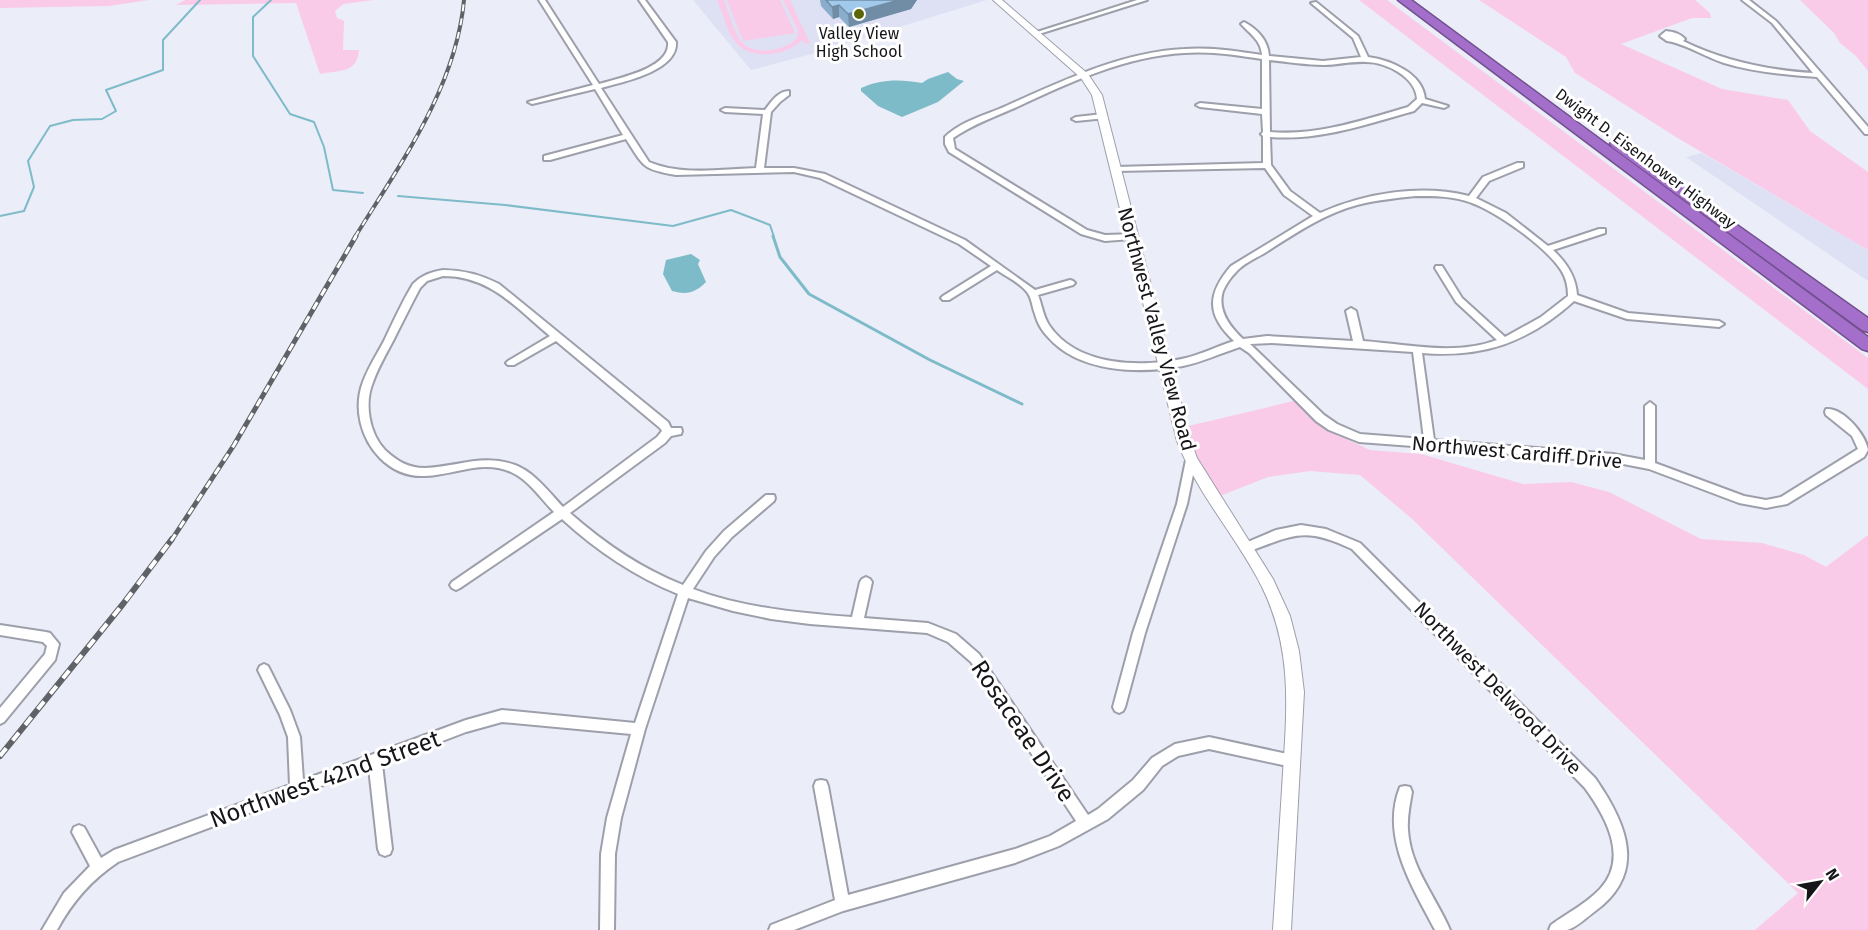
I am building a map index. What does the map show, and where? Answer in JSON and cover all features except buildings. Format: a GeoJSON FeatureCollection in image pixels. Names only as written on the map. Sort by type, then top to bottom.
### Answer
{"type":"FeatureCollection","features":[{"type":"Feature","properties":{"kind":"highway","name":"Dwight D. Eisenhower Highway"},"geometry":{"type":"LineString","coordinates":[[1404,0],[1868,345]]}},
{"type":"Feature","properties":{"kind":"highway","name":"Dwight D. Eisenhower Highway"},"geometry":{"type":"LineString","coordinates":[[1422,0],[1868,326]]}},
{"type":"Feature","properties":{"kind":"street"},"geometry":{"type":"LineString","coordinates":[[542,0],[641,159],[660,170],[676,173],[794,170],[822,176],[942,231],[998,266],[1034,293],[1044,325],[1062,345],[1075,353],[1116,364],[1163,364],[1194,360],[1240,342],[1257,340],[1452,351],[1487,347],[1504,341],[1564,306],[1573,297],[1627,316],[1719,324]]}},
{"type":"Feature","properties":{"kind":"street"},"geometry":{"type":"LineString","coordinates":[[532,102],[648,71],[669,58],[673,48],[670,38],[642,0]]}},
{"type":"Feature","properties":{"kind":"street","name":"Northwest Valley View Road"},"geometry":{"type":"LineString","coordinates":[[997,0],[1085,76],[1097,95],[1184,441],[1191,460],[1247,547],[1275,600],[1291,651],[1296,692],[1282,930]]}},
{"type":"Feature","properties":{"kind":"street"},"geometry":{"type":"LineString","coordinates":[[1037,33],[1144,0]]}},
{"type":"Feature","properties":{"kind":"street"},"geometry":{"type":"LineString","coordinates":[[1745,0],[1774,22],[1868,132]]}},
{"type":"Feature","properties":{"kind":"street"},"geometry":{"type":"LineString","coordinates":[[1314,3],[1356,37],[1365,58]]}},
{"type":"Feature","properties":{"kind":"street"},"geometry":{"type":"LineString","coordinates":[[1244,24],[1264,42],[1267,165],[1287,193],[1319,216]]}},
{"type":"Feature","properties":{"kind":"street"},"geometry":{"type":"LineString","coordinates":[[1678,41],[1741,67],[1787,74],[1818,75]]}},
{"type":"Feature","properties":{"kind":"street"},"geometry":{"type":"LineString","coordinates":[[1132,236],[1105,238],[1083,232],[952,150],[949,137],[965,126],[1085,76],[1149,56],[1175,51],[1206,51],[1326,63],[1365,58],[1398,70],[1421,92],[1421,100],[1411,109],[1313,135],[1284,137],[1265,134]]}},
{"type":"Feature","properties":{"kind":"street"},"geometry":{"type":"LineString","coordinates":[[760,171],[767,112],[786,93]]}},
{"type":"Feature","properties":{"kind":"street"},"geometry":{"type":"LineString","coordinates":[[1421,100],[1444,106]]}},
{"type":"Feature","properties":{"kind":"street"},"geometry":{"type":"LineString","coordinates":[[1200,105],[1266,112]]}},
{"type":"Feature","properties":{"kind":"street"},"geometry":{"type":"LineString","coordinates":[[725,110],[767,112]]}},
{"type":"Feature","properties":{"kind":"street"},"geometry":{"type":"LineString","coordinates":[[1076,119],[1103,116]]}},
{"type":"Feature","properties":{"kind":"street"},"geometry":{"type":"LineString","coordinates":[[547,158],[627,136]]}},
{"type":"Feature","properties":{"kind":"street"},"geometry":{"type":"LineString","coordinates":[[1116,169],[1267,165]]}},
{"type":"Feature","properties":{"kind":"street"},"geometry":{"type":"LineString","coordinates":[[1471,200],[1486,179],[1520,165]]}},
{"type":"Feature","properties":{"kind":"street","name":"Northwest Cardiff Drive"},"geometry":{"type":"LineString","coordinates":[[1573,297],[1571,278],[1566,268],[1547,249],[1498,211],[1451,195],[1402,195],[1363,201],[1319,216],[1234,268],[1224,277],[1218,288],[1216,300],[1219,316],[1240,342],[1320,418],[1333,427],[1359,438],[1594,456],[1650,465],[1743,500],[1766,504],[1783,501],[1863,450],[1863,443],[1857,435],[1830,412]]}},
{"type":"Feature","properties":{"kind":"street"},"geometry":{"type":"LineString","coordinates":[[1547,249],[1602,231]]}},
{"type":"Feature","properties":{"kind":"street"},"geometry":{"type":"LineString","coordinates":[[946,298],[998,266]]}},
{"type":"Feature","properties":{"kind":"street"},"geometry":{"type":"LineString","coordinates":[[1439,268],[1459,300],[1504,341]]}},
{"type":"Feature","properties":{"kind":"street"},"geometry":{"type":"LineString","coordinates":[[456,585],[562,513],[672,431],[486,280],[474,276],[443,274],[418,279],[367,383],[363,414],[365,428],[380,453],[393,464],[420,473],[482,463],[511,468],[528,480],[562,513],[625,562],[684,592],[741,609],[773,615],[857,622],[866,582]]}},
{"type":"Feature","properties":{"kind":"street"},"geometry":{"type":"LineString","coordinates":[[1034,293],[1070,283]]}},
{"type":"Feature","properties":{"kind":"street"},"geometry":{"type":"LineString","coordinates":[[1351,311],[1359,344]]}},
{"type":"Feature","properties":{"kind":"street"},"geometry":{"type":"LineString","coordinates":[[510,363],[556,337]]}},
{"type":"Feature","properties":{"kind":"street"},"geometry":{"type":"LineString","coordinates":[[1417,350],[1430,445]]}},
{"type":"Feature","properties":{"kind":"street"},"geometry":{"type":"LineString","coordinates":[[1650,406],[1650,465]]}},
{"type":"Feature","properties":{"kind":"street"},"geometry":{"type":"LineString","coordinates":[[1119,707],[1139,633],[1182,504],[1191,460]]}},
{"type":"Feature","properties":{"kind":"street"},"geometry":{"type":"LineString","coordinates":[[607,930],[608,854],[614,818],[639,729],[684,592],[728,534],[771,498]]}},
{"type":"Feature","properties":{"kind":"street","name":"Northwest Delwood Drive"},"geometry":{"type":"LineString","coordinates":[[1247,547],[1279,532],[1293,529],[1324,532],[1356,546],[1590,783],[1605,803],[1617,831],[1619,869],[1614,883],[1605,894],[1556,930]]}},
{"type":"Feature","properties":{"kind":"street","name":"Rosaceae Drive"},"geometry":{"type":"LineString","coordinates":[[857,622],[928,628],[958,643],[984,671],[1085,823]]}},
{"type":"Feature","properties":{"kind":"street"},"geometry":{"type":"LineString","coordinates":[[0,630],[46,637],[53,644],[51,656],[0,718]]}},
{"type":"Feature","properties":{"kind":"street"},"geometry":{"type":"LineString","coordinates":[[264,670],[286,714],[294,737],[297,789]]}},
{"type":"Feature","properties":{"kind":"street","name":"Northwest 42nd Street"},"geometry":{"type":"LineString","coordinates":[[49,930],[64,901],[98,867],[114,857],[466,726],[502,716],[639,729]]}},
{"type":"Feature","properties":{"kind":"street"},"geometry":{"type":"LineString","coordinates":[[776,930],[843,904],[1035,850],[1103,814],[1121,800],[1157,762],[1175,750],[1209,743],[1292,761]]}},
{"type":"Feature","properties":{"kind":"street"},"geometry":{"type":"LineString","coordinates":[[375,761],[385,849]]}},
{"type":"Feature","properties":{"kind":"street"},"geometry":{"type":"LineString","coordinates":[[821,786],[843,904]]}},
{"type":"Feature","properties":{"kind":"street"},"geometry":{"type":"LineString","coordinates":[[1405,792],[1401,830],[1403,843],[1443,930]]}},
{"type":"Feature","properties":{"kind":"street"},"geometry":{"type":"LineString","coordinates":[[79,832],[98,867]]}},
{"type":"Feature","properties":{"kind":"shaded area"},"geometry":{"type":"Polygon","coordinates":[[[0,0],[149,0],[109,6],[0,8],[0,0]]]}},
{"type":"Feature","properties":{"kind":"shaded area"},"geometry":{"type":"Polygon","coordinates":[[[185,0],[374,0],[343,4],[335,11],[337,18],[344,21],[343,50],[359,50],[358,58],[346,70],[320,74],[296,3],[176,5],[185,0]]]}},
{"type":"Feature","properties":{"kind":"shaded area"},"geometry":{"type":"Polygon","coordinates":[[[693,0],[987,0],[812,54],[751,70],[693,0]]]}},
{"type":"Feature","properties":{"kind":"shaded area"},"geometry":{"type":"Polygon","coordinates":[[[717,0],[724,0],[733,26],[745,45],[752,49],[769,50],[792,43],[797,38],[798,30],[783,0],[790,0],[810,43],[805,44],[802,40],[780,52],[752,53],[737,44],[730,35],[717,0]]]}},
{"type":"Feature","properties":{"kind":"shaded area"},"geometry":{"type":"Polygon","coordinates":[[[727,0],[780,0],[795,33],[743,41],[727,0]]]}},
{"type":"Feature","properties":{"kind":"shaded area"},"geometry":{"type":"Polygon","coordinates":[[[1359,0],[1387,0],[1868,358],[1868,389],[1359,0]]]}},
{"type":"Feature","properties":{"kind":"shaded area"},"geometry":{"type":"Polygon","coordinates":[[[1479,0],[1695,0],[1710,13],[1711,18],[1692,18],[1621,44],[1722,89],[1788,100],[1810,131],[1868,172],[1868,250],[1676,137],[1575,73],[1566,57],[1479,0]]]}},
{"type":"Feature","properties":{"kind":"shaded area"},"geometry":{"type":"Polygon","coordinates":[[[1800,0],[1868,0],[1868,71],[1856,56],[1840,43],[1834,33],[1800,0]]]}},
{"type":"Feature","properties":{"kind":"shaded area"},"geometry":{"type":"Polygon","coordinates":[[[1702,153],[1868,250],[1868,281],[1686,157],[1702,153]]]}},
{"type":"Feature","properties":{"kind":"shaded area"},"geometry":{"type":"Polygon","coordinates":[[[1302,399],[1324,429],[1370,450],[1421,454],[1523,484],[1571,482],[1609,492],[1701,539],[1762,543],[1804,555],[1826,567],[1868,535],[1868,930],[1755,930],[1798,893],[1411,518],[1360,475],[1310,471],[1268,477],[1215,498],[1180,428],[1302,399]]]}},
{"type":"Feature","properties":{"kind":"water"},"geometry":{"type":"Polygon","coordinates":[[[948,72],[964,81],[938,102],[902,117],[878,106],[861,91],[861,88],[883,81],[922,83],[948,72]]]}},
{"type":"Feature","properties":{"kind":"water"},"geometry":{"type":"Polygon","coordinates":[[[691,254],[700,260],[698,264],[706,282],[690,292],[672,291],[663,274],[666,260],[691,254]]]}},
{"type":"Feature","properties":{"kind":"waterway"},"geometry":{"type":"LineString","coordinates":[[0,216],[24,211],[34,187],[28,161],[50,126],[73,120],[102,119],[116,111],[106,90],[163,70],[163,40],[200,0]]}},
{"type":"Feature","properties":{"kind":"waterway"},"geometry":{"type":"LineString","coordinates":[[271,0],[253,17],[253,56],[290,114],[314,122],[324,147],[333,190],[363,193]]}},
{"type":"Feature","properties":{"kind":"waterway"},"geometry":{"type":"LineString","coordinates":[[398,196],[505,205],[673,226],[731,210],[770,225],[774,237]]}},
{"type":"Feature","properties":{"kind":"waterway"},"geometry":{"type":"LineString","coordinates":[[773,236],[780,257],[809,294],[930,360],[1022,404]]}},
{"type":"Feature","properties":{"kind":"railway"},"geometry":{"type":"LineString","coordinates":[[355,237],[407,153],[438,94],[459,32],[464,0]]}},
{"type":"Feature","properties":{"kind":"railway"},"geometry":{"type":"LineString","coordinates":[[171,541],[234,445],[356,236]]}},
{"type":"Feature","properties":{"kind":"railway"},"geometry":{"type":"LineString","coordinates":[[0,756],[123,604],[172,539]]}},
{"type":"Feature","properties":{"kind":"place","name":"Valley View High School"},"geometry":{"type":"Point","coordinates":[859,14]}}]}
